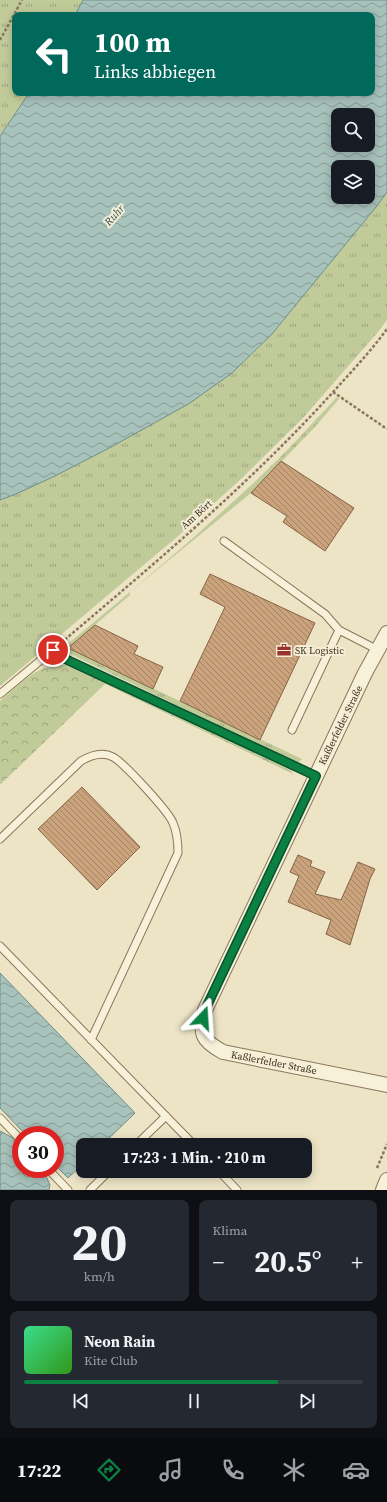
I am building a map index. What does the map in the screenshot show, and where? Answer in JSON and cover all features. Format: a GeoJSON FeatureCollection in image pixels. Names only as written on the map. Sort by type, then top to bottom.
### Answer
{"type":"FeatureCollection","features":[{"type":"Feature","properties":{"kind":"street","name":"Kaßlerfelder Straße"},"geometry":{"type":"LineString","coordinates":[[387,633],[365,673],[205,1010],[201,1027],[204,1037],[210,1045],[223,1052],[387,1084]]}},
{"type":"Feature","properties":{"kind":"street"},"geometry":{"type":"LineString","coordinates":[[383,1190],[387,1180]]}},
{"type":"Feature","properties":{"kind":"lane"},"geometry":{"type":"LineString","coordinates":[[224,541],[325,614],[339,630],[378,650]]}},
{"type":"Feature","properties":{"kind":"lane"},"geometry":{"type":"LineString","coordinates":[[292,730],[339,630]]}},
{"type":"Feature","properties":{"kind":"lane"},"geometry":{"type":"LineString","coordinates":[[0,694],[53,650],[61,657],[316,776]]}},
{"type":"Feature","properties":{"kind":"lane"},"geometry":{"type":"LineString","coordinates":[[0,839],[82,761],[92,755],[103,754],[113,757],[122,763],[165,810],[173,822],[177,838],[178,853],[91,1040]]}},
{"type":"Feature","properties":{"kind":"lane"},"geometry":{"type":"LineString","coordinates":[[0,946],[187,1138]]}},
{"type":"Feature","properties":{"kind":"lane"},"geometry":{"type":"LineString","coordinates":[[143,1138],[166,1116]]}},
{"type":"Feature","properties":{"kind":"lane"},"geometry":{"type":"LineString","coordinates":[[0,1118],[12,1131]]}},
{"type":"Feature","properties":{"kind":"lane"},"geometry":{"type":"LineString","coordinates":[[57,1178],[68,1190]]}},
{"type":"Feature","properties":{"kind":"lane"},"geometry":{"type":"LineString","coordinates":[[90,1190],[102,1178]]}},
{"type":"Feature","properties":{"kind":"lane"},"geometry":{"type":"LineString","coordinates":[[226,1178],[237,1190]]}},
{"type":"Feature","properties":{"kind":"path"},"geometry":{"type":"LineString","coordinates":[[15,12],[22,0]]}},
{"type":"Feature","properties":{"kind":"path"},"geometry":{"type":"LineString","coordinates":[[0,40],[12,18]]}},
{"type":"Feature","properties":{"kind":"path","name":"Am Bört"},"geometry":{"type":"LineString","coordinates":[[53,650],[181,541],[245,483],[307,422],[387,329]]}},
{"type":"Feature","properties":{"kind":"path"},"geometry":{"type":"LineString","coordinates":[[333,392],[387,428]]}},
{"type":"Feature","properties":{"kind":"green space"},"geometry":{"type":"Polygon","coordinates":[[[0,0],[83,0],[77,12],[12,12],[12,96],[27,96],[0,135],[0,0]]]}},
{"type":"Feature","properties":{"kind":"green space"},"geometry":{"type":"Polygon","coordinates":[[[387,192],[387,320],[378,332],[303,418],[241,479],[177,537],[0,686],[0,500],[55,476],[113,446],[251,355],[272,334],[387,192]]]}},
{"type":"Feature","properties":{"kind":"green space"},"geometry":{"type":"Polygon","coordinates":[[[337,397],[339,399],[314,428],[251,493],[138,585],[181,549],[260,477],[337,397]]]}},
{"type":"Feature","properties":{"kind":"green space"},"geometry":{"type":"Polygon","coordinates":[[[130,592],[130,595],[68,648],[302,759],[299,762],[295,762],[64,651],[65,646],[130,592]]]}},
{"type":"Feature","properties":{"kind":"green space"},"geometry":{"type":"Polygon","coordinates":[[[58,665],[69,665],[106,682],[291,770],[293,775],[105,684],[0,785],[0,701],[34,673],[41,669],[58,665]]]}},
{"type":"Feature","properties":{"kind":"water","name":"Ruhr"},"geometry":{"type":"Polygon","coordinates":[[[83,0],[387,0],[387,192],[376,207],[272,334],[232,373],[190,403],[113,446],[55,476],[0,500],[0,136],[27,96],[375,96],[375,12],[77,12],[83,0]]]}},
{"type":"Feature","properties":{"kind":"water"},"geometry":{"type":"Polygon","coordinates":[[[0,973],[135,1113],[109,1138],[76,1138],[76,1171],[68,1178],[64,1174],[64,1126],[17,1126],[0,1108],[0,973]]]}},
{"type":"Feature","properties":{"kind":"water"},"geometry":{"type":"Polygon","coordinates":[[[0,1131],[12,1137],[12,1178],[47,1178],[50,1185],[49,1190],[0,1190],[0,1131]]]}},
{"type":"Feature","properties":{"kind":"building"},"geometry":{"type":"Polygon","coordinates":[[[281,461],[354,508],[325,551],[283,522],[287,516],[251,493],[281,461]]]}},
{"type":"Feature","properties":{"kind":"building"},"geometry":{"type":"Polygon","coordinates":[[[210,574],[315,623],[260,740],[180,701],[225,607],[200,594],[210,574]]]}},
{"type":"Feature","properties":{"kind":"building"},"geometry":{"type":"Polygon","coordinates":[[[95,625],[138,646],[134,654],[163,667],[153,689],[68,648],[95,625]]]}},
{"type":"Feature","properties":{"kind":"building"},"geometry":{"type":"Polygon","coordinates":[[[82,787],[140,847],[97,890],[38,829],[82,787]]]}},
{"type":"Feature","properties":{"kind":"building"},"geometry":{"type":"Polygon","coordinates":[[[298,855],[312,861],[310,866],[325,872],[315,894],[341,900],[358,862],[375,869],[370,879],[350,945],[326,934],[331,920],[288,902],[299,876],[290,872],[298,855]]]}},
{"type":"Feature","properties":{"kind":"place","name":"SK Logistic"},"geometry":{"type":"Point","coordinates":[284,650]}},
{"type":"Feature","properties":{"kind":"route"},"geometry":{"type":"LineString","coordinates":[[53,650],[61,657],[316,776],[205,1010],[203,1018]]}}]}
